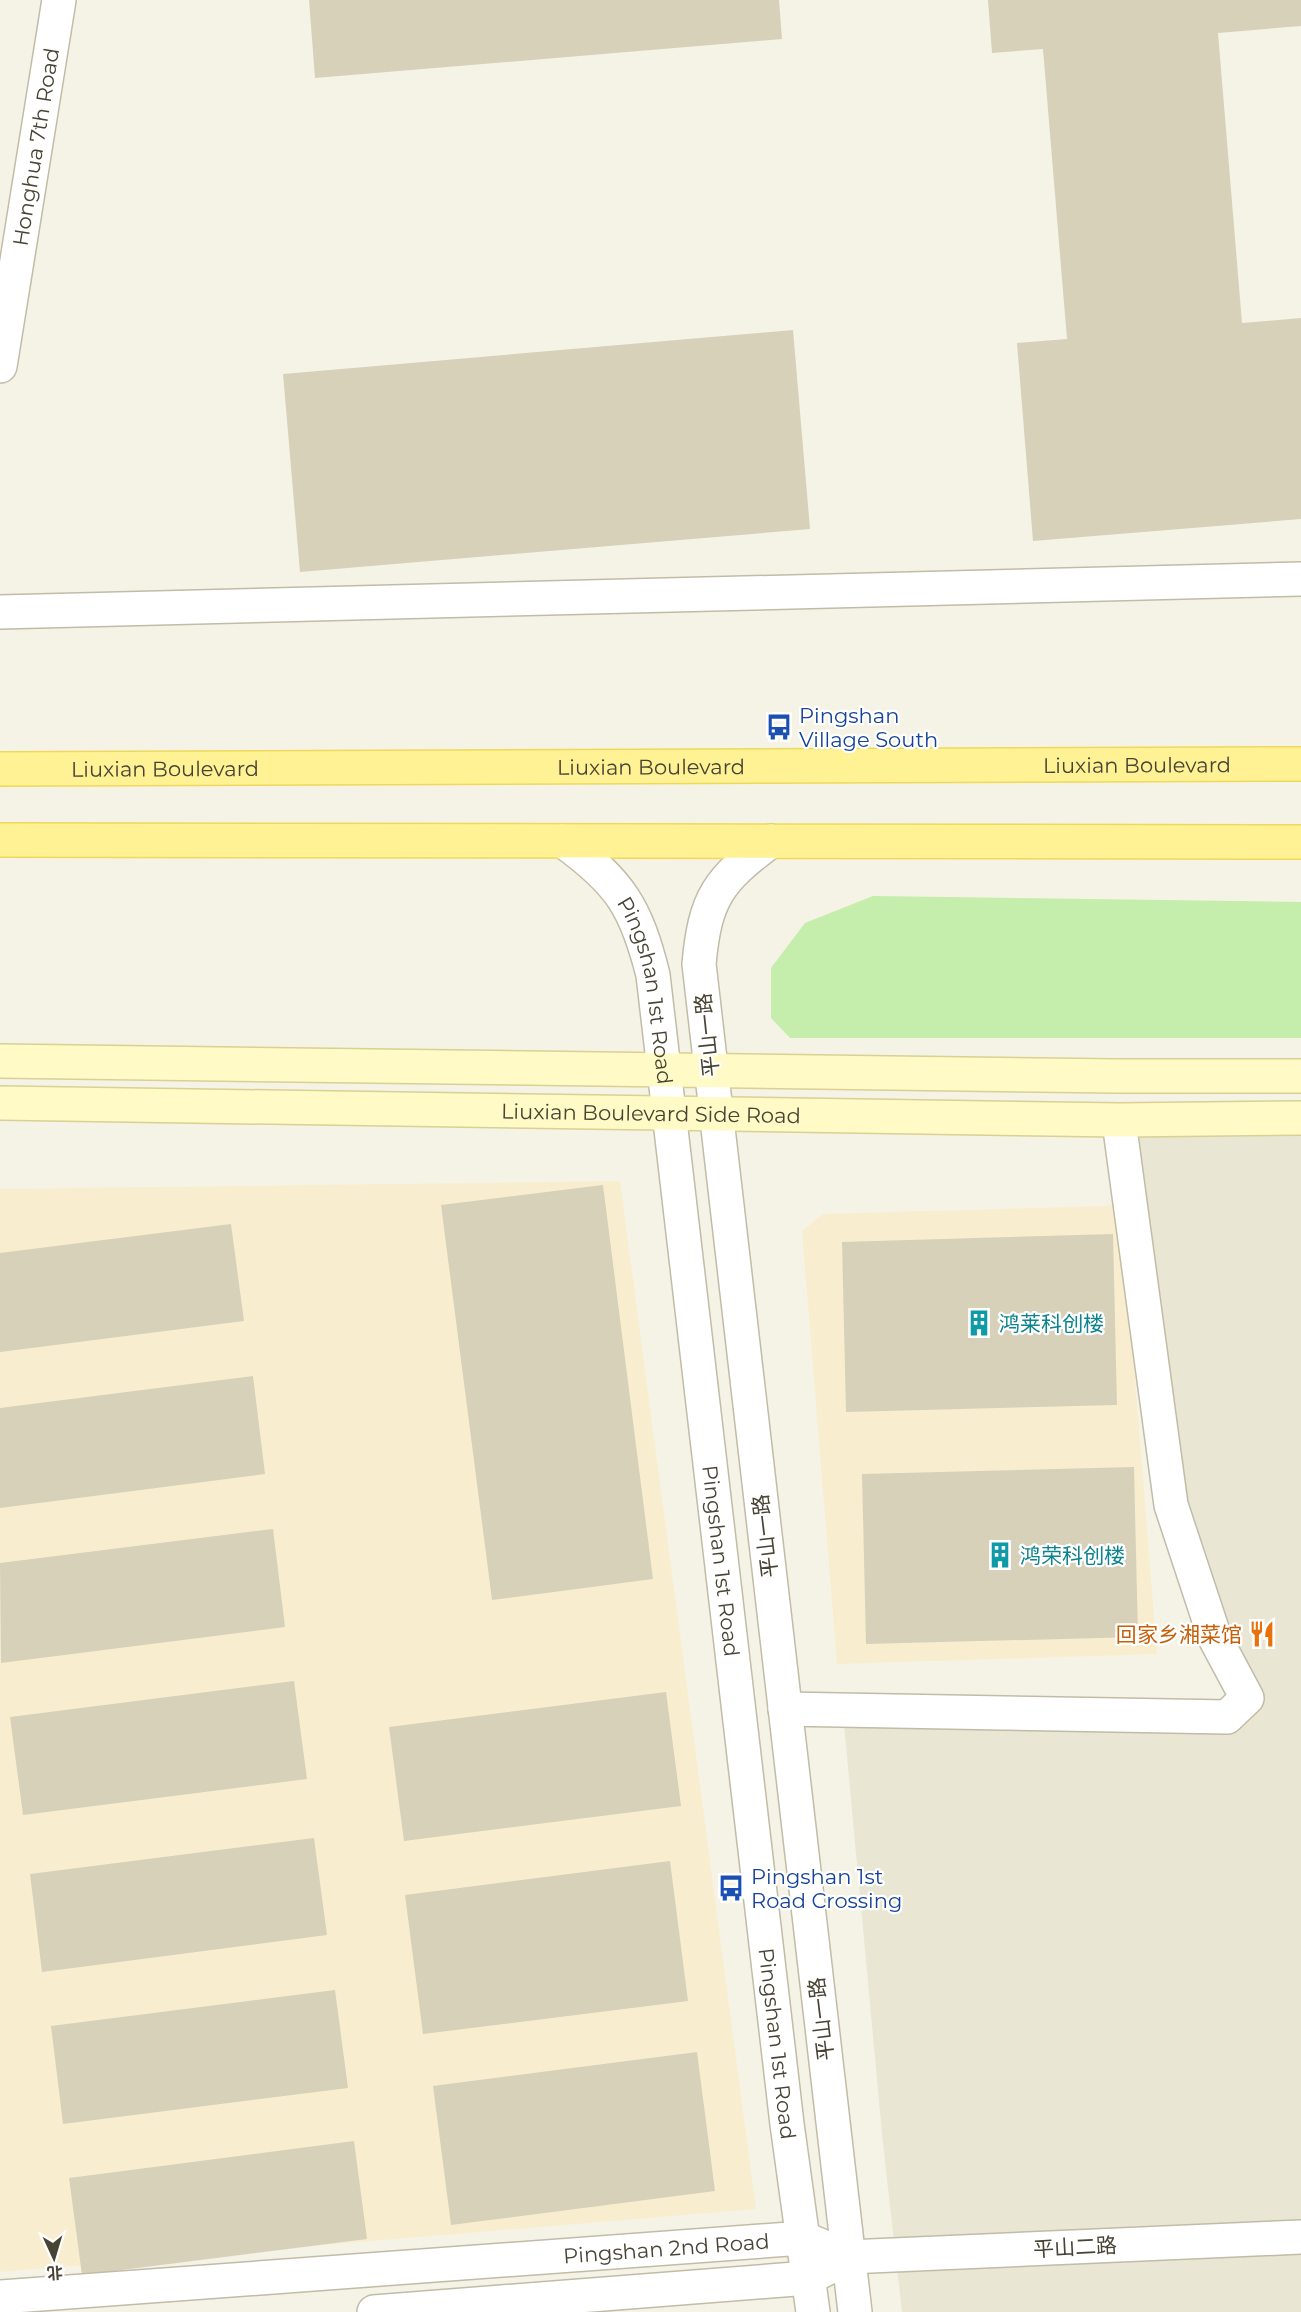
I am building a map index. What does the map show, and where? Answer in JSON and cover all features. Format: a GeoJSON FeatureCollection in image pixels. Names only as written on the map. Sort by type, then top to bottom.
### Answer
{"type":"FeatureCollection","features":[{"type":"Feature","properties":{"kind":"main road","name":"Liuxian Boulevard"},"geometry":{"type":"LineString","coordinates":[[0,769],[1301,764]]}},
{"type":"Feature","properties":{"kind":"main road"},"geometry":{"type":"LineString","coordinates":[[0,840],[1301,842]]}},
{"type":"Feature","properties":{"kind":"main road","name":"Liuxian Boulevard Side Road"},"geometry":{"type":"LineString","coordinates":[[0,1061],[711,1071],[1301,1076]]}},
{"type":"Feature","properties":{"kind":"main road","name":"Liuxian Boulevard Side Road"},"geometry":{"type":"LineString","coordinates":[[0,1103],[1120,1120],[1301,1118]]}},
{"type":"Feature","properties":{"kind":"street","name":"Honghua 7th Road"},"geometry":{"type":"LineString","coordinates":[[0,366],[59,0]]}},
{"type":"Feature","properties":{"kind":"street"},"geometry":{"type":"LineString","coordinates":[[0,612],[1301,579]]}},
{"type":"Feature","properties":{"kind":"street","name":"Pingshan 1st Road"},"geometry":{"type":"LineString","coordinates":[[564,841],[598,866],[623,896],[642,934],[653,975],[787,2124],[813,2312]]}},
{"type":"Feature","properties":{"kind":"street","name":"平山一路"},"geometry":{"type":"LineString","coordinates":[[771,841],[736,867],[714,896],[702,928],[699,964],[848,2258]]}},
{"type":"Feature","properties":{"kind":"street"},"geometry":{"type":"LineString","coordinates":[[785,1709],[1227,1717],[1247,1698],[1215,1638],[1172,1505],[1120,1129]]}},
{"type":"Feature","properties":{"kind":"street","name":"平山二路"},"geometry":{"type":"LineString","coordinates":[[848,2258],[1301,2237]]}},
{"type":"Feature","properties":{"kind":"street","name":"Pingshan 2nd Road"},"geometry":{"type":"LineString","coordinates":[[0,2297],[803,2238],[848,2258]]}},
{"type":"Feature","properties":{"kind":"street"},"geometry":{"type":"LineString","coordinates":[[848,2258],[855,2312]]}},
{"type":"Feature","properties":{"kind":"street","name":"Pingshan 2nd Road"},"geometry":{"type":"LineString","coordinates":[[374,2312],[808,2278],[848,2258]]}},
{"type":"Feature","properties":{"kind":"shaded area"},"geometry":{"type":"Polygon","coordinates":[[[1301,1125],[1301,2312],[902,2312],[883,2144],[844,1724],[1227,1717],[1247,1698],[1171,1505],[1120,1129],[1301,1125]]]}},
{"type":"Feature","properties":{"kind":"shaded area"},"geometry":{"type":"Polygon","coordinates":[[[620,1181],[756,2209],[0,2272],[0,1189],[620,1181]]]}},
{"type":"Feature","properties":{"kind":"shaded area"},"geometry":{"type":"Polygon","coordinates":[[[1121,1203],[1157,1654],[837,1664],[802,1231],[823,1214],[1106,1206],[1121,1203]]]}},
{"type":"Feature","properties":{"kind":"green space"},"geometry":{"type":"Polygon","coordinates":[[[873,896],[1301,902],[1301,1038],[790,1038],[771,1018],[771,968],[805,923],[873,896]]]}},
{"type":"Feature","properties":{"kind":"building"},"geometry":{"type":"Polygon","coordinates":[[[309,0],[779,0],[782,39],[315,78],[309,0]]]}},
{"type":"Feature","properties":{"kind":"building"},"geometry":{"type":"Polygon","coordinates":[[[988,0],[1301,0],[1301,26],[1218,33],[1242,323],[1301,318],[1301,519],[1033,541],[1017,343],[1067,339],[1043,49],[992,53],[988,0]]]}},
{"type":"Feature","properties":{"kind":"building"},"geometry":{"type":"Polygon","coordinates":[[[793,330],[810,529],[300,572],[283,374],[793,330]]]}},
{"type":"Feature","properties":{"kind":"building"},"geometry":{"type":"Polygon","coordinates":[[[603,1185],[653,1579],[492,1600],[441,1205],[603,1185]]]}},
{"type":"Feature","properties":{"kind":"building"},"geometry":{"type":"Polygon","coordinates":[[[231,1224],[244,1321],[0,1352],[0,1253],[231,1224]]]}},
{"type":"Feature","properties":{"kind":"building","name":"鸿莱科创楼"},"geometry":{"type":"Polygon","coordinates":[[[1113,1234],[1117,1405],[846,1412],[842,1242],[1113,1234]]]}},
{"type":"Feature","properties":{"kind":"building"},"geometry":{"type":"Polygon","coordinates":[[[253,1376],[265,1474],[0,1508],[0,1408],[253,1376]]]}},
{"type":"Feature","properties":{"kind":"building","name":"鸿荣科创楼"},"geometry":{"type":"Polygon","coordinates":[[[1134,1467],[1138,1637],[866,1644],[862,1474],[1134,1467]]]}},
{"type":"Feature","properties":{"kind":"building"},"geometry":{"type":"Polygon","coordinates":[[[273,1529],[285,1627],[1,1663],[0,1563],[273,1529]]]}},
{"type":"Feature","properties":{"kind":"building"},"geometry":{"type":"Polygon","coordinates":[[[294,1681],[307,1779],[23,1815],[10,1717],[294,1681]]]}},
{"type":"Feature","properties":{"kind":"building"},"geometry":{"type":"Polygon","coordinates":[[[666,1692],[681,1806],[404,1841],[389,1727],[666,1692]]]}},
{"type":"Feature","properties":{"kind":"building"},"geometry":{"type":"Polygon","coordinates":[[[314,1838],[327,1935],[42,1972],[30,1874],[314,1838]]]}},
{"type":"Feature","properties":{"kind":"building"},"geometry":{"type":"Polygon","coordinates":[[[670,1861],[688,2001],[423,2034],[405,1895],[670,1861]]]}},
{"type":"Feature","properties":{"kind":"building"},"geometry":{"type":"Polygon","coordinates":[[[335,1990],[348,2088],[63,2124],[51,2026],[335,1990]]]}},
{"type":"Feature","properties":{"kind":"building"},"geometry":{"type":"Polygon","coordinates":[[[697,2052],[715,2191],[451,2225],[433,2086],[697,2052]]]}},
{"type":"Feature","properties":{"kind":"building"},"geometry":{"type":"Polygon","coordinates":[[[354,2141],[367,2239],[82,2275],[69,2178],[354,2141]]]}},
{"type":"Feature","properties":{"kind":"place","name":"Pingshan Village South"},"geometry":{"type":"Point","coordinates":[779,727]}},
{"type":"Feature","properties":{"kind":"place","name":"鸿莱科创楼"},"geometry":{"type":"Point","coordinates":[979,1323]}},
{"type":"Feature","properties":{"kind":"place","name":"鸿荣科创楼"},"geometry":{"type":"Point","coordinates":[1000,1555]}},
{"type":"Feature","properties":{"kind":"place","name":"回家乡湘菜馆"},"geometry":{"type":"Point","coordinates":[1262,1634]}},
{"type":"Feature","properties":{"kind":"place","name":"Pingshan 1st Road Crossing"},"geometry":{"type":"Point","coordinates":[731,1888]}}]}
